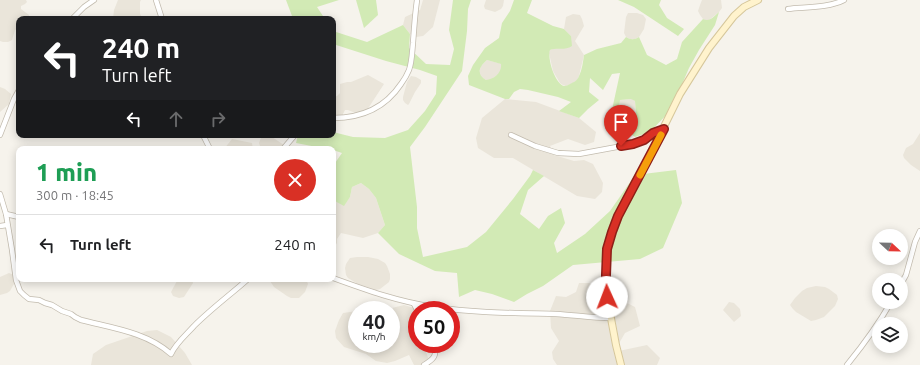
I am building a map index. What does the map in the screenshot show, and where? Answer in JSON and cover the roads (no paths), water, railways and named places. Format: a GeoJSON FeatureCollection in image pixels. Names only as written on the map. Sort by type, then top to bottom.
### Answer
{"type":"FeatureCollection","features":[{"type":"Feature","properties":{"kind":"main road"},"geometry":{"type":"LineString","coordinates":[[621,365],[610,318],[606,275],[607,249],[618,216],[664,129],[680,94],[709,48],[734,16],[744,7],[758,0]]}},
{"type":"Feature","properties":{"kind":"street"},"geometry":{"type":"LineString","coordinates":[[75,16],[94,0]]}},
{"type":"Feature","properties":{"kind":"street"},"geometry":{"type":"LineString","coordinates":[[156,0],[161,16]]}},
{"type":"Feature","properties":{"kind":"street"},"geometry":{"type":"LineString","coordinates":[[336,118],[362,114],[375,109],[388,100],[397,91],[406,78],[411,59],[417,0]]}},
{"type":"Feature","properties":{"kind":"street"},"geometry":{"type":"LineString","coordinates":[[788,9],[810,8],[838,3],[844,0]]}},
{"type":"Feature","properties":{"kind":"street"},"geometry":{"type":"LineString","coordinates":[[0,135],[16,95]]}},
{"type":"Feature","properties":{"kind":"street"},"geometry":{"type":"LineString","coordinates":[[511,135],[546,150],[558,153],[579,154],[633,144],[664,129]]}},
{"type":"Feature","properties":{"kind":"street"},"geometry":{"type":"LineString","coordinates":[[286,146],[292,138]]}},
{"type":"Feature","properties":{"kind":"street"},"geometry":{"type":"LineString","coordinates":[[0,194],[6,214],[16,280]]}},
{"type":"Feature","properties":{"kind":"street"},"geometry":{"type":"LineString","coordinates":[[6,214],[16,216]]}},
{"type":"Feature","properties":{"kind":"street"},"geometry":{"type":"LineString","coordinates":[[0,226],[7,225]]}},
{"type":"Feature","properties":{"kind":"street"},"geometry":{"type":"LineString","coordinates":[[907,273],[915,242],[920,231]]}},
{"type":"Feature","properties":{"kind":"street"},"geometry":{"type":"LineString","coordinates":[[336,279],[387,297],[408,302]]}},
{"type":"Feature","properties":{"kind":"street"},"geometry":{"type":"LineString","coordinates":[[17,282],[20,291],[29,299],[39,300],[52,305],[82,320],[123,330],[148,339],[171,354],[173,349],[188,332],[244,282]]}},
{"type":"Feature","properties":{"kind":"street"},"geometry":{"type":"LineString","coordinates":[[847,365],[867,341],[887,309]]}},
{"type":"Feature","properties":{"kind":"street"},"geometry":{"type":"LineString","coordinates":[[460,310],[610,318]]}},
{"type":"Feature","properties":{"kind":"street"},"geometry":{"type":"LineString","coordinates":[[424,365],[431,360],[435,353]]}}]}
